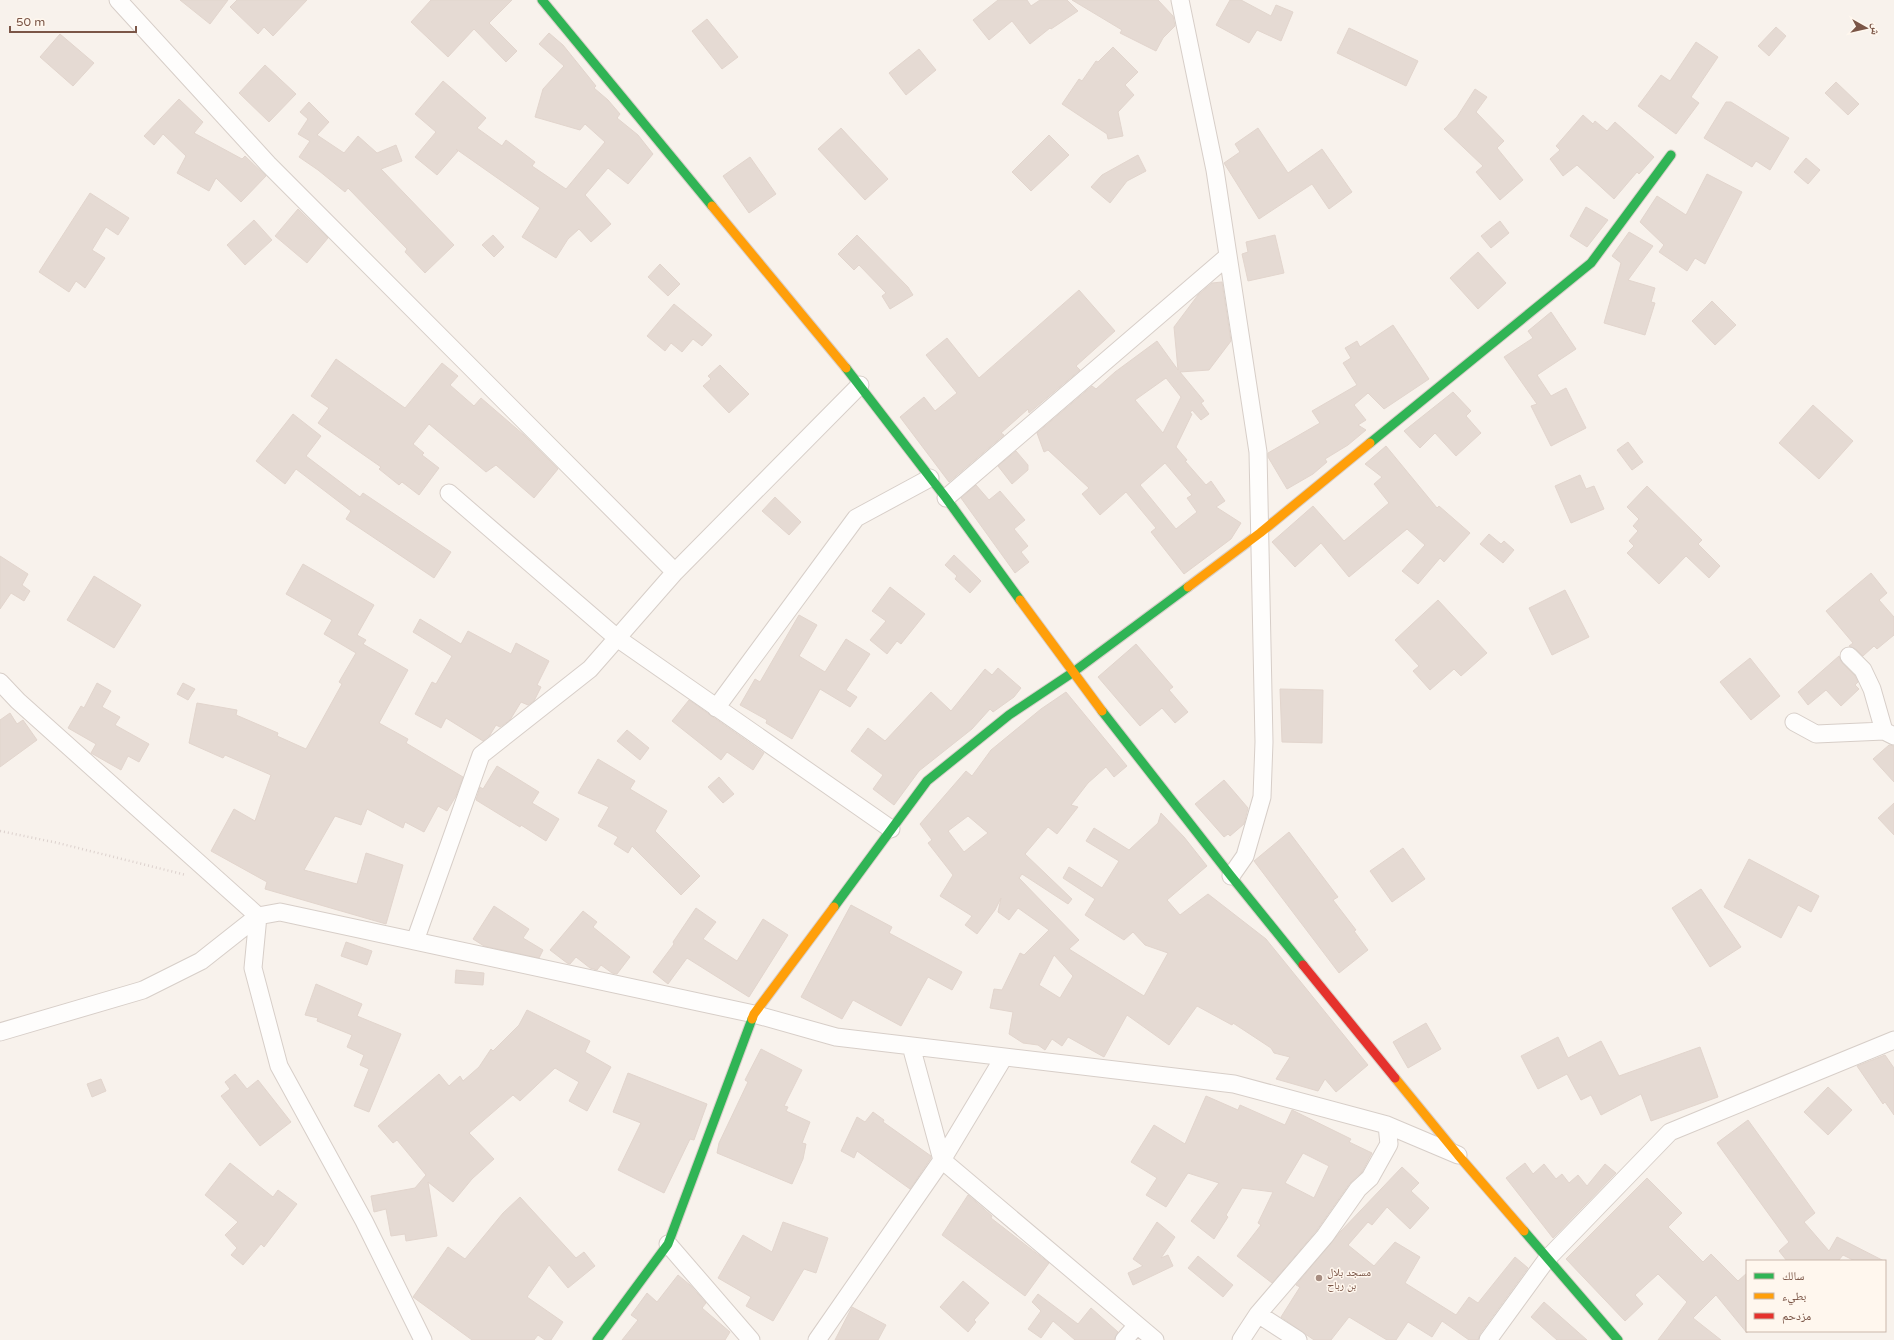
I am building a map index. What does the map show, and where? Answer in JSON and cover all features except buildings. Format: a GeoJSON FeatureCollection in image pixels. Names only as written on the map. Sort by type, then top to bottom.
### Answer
{"type":"FeatureCollection","features":[{"type":"Feature","properties":{"kind":"main road"},"geometry":{"type":"LineString","coordinates":[[542,0],[860,385],[946,498],[1072,673],[1231,876],[1458,1156],[1618,1340]]}},
{"type":"Feature","properties":{"kind":"main road"},"geometry":{"type":"LineString","coordinates":[[597,1340],[668,1244],[754,1014],[927,781],[1009,715],[1072,673],[1260,533],[1591,263],[1671,155]]}},
{"type":"Feature","properties":{"kind":"street"},"geometry":{"type":"LineString","coordinates":[[118,0],[268,164],[676,572]]}},
{"type":"Feature","properties":{"kind":"street"},"geometry":{"type":"LineString","coordinates":[[1180,0],[1215,170],[1258,452],[1264,742],[1262,797],[1245,856],[1231,876]]}},
{"type":"Feature","properties":{"kind":"street"},"geometry":{"type":"LineString","coordinates":[[946,498],[1228,256]]}},
{"type":"Feature","properties":{"kind":"street"},"geometry":{"type":"LineString","coordinates":[[415,941],[481,755],[590,669],[676,572],[860,385]]}},
{"type":"Feature","properties":{"kind":"street"},"geometry":{"type":"LineString","coordinates":[[716,708],[856,518],[930,478]]}},
{"type":"Feature","properties":{"kind":"street"},"geometry":{"type":"LineString","coordinates":[[449,492],[617,638],[891,829]]}},
{"type":"Feature","properties":{"kind":"street"},"geometry":{"type":"LineString","coordinates":[[1794,722],[1816,734],[1889,733],[1863,670],[1849,656]]}},
{"type":"Feature","properties":{"kind":"street"},"geometry":{"type":"LineString","coordinates":[[0,682],[18,701],[258,916]]}},
{"type":"Feature","properties":{"kind":"street"},"geometry":{"type":"LineString","coordinates":[[0,1032],[143,990],[201,961],[258,916],[280,912],[754,1014],[836,1037],[1234,1084],[1387,1125],[1458,1156]]}},
{"type":"Feature","properties":{"kind":"street"},"geometry":{"type":"LineString","coordinates":[[258,916],[253,968],[278,1066],[364,1221],[423,1340]]}},
{"type":"Feature","properties":{"kind":"street"},"geometry":{"type":"LineString","coordinates":[[1488,1340],[1547,1259],[1670,1132],[1894,1040]]}},
{"type":"Feature","properties":{"kind":"street"},"geometry":{"type":"LineString","coordinates":[[912,1046],[942,1160],[1155,1340]]}},
{"type":"Feature","properties":{"kind":"street"},"geometry":{"type":"LineString","coordinates":[[817,1340],[942,1160],[1004,1057]]}},
{"type":"Feature","properties":{"kind":"street"},"geometry":{"type":"LineString","coordinates":[[1241,1340],[1258,1314],[1325,1236],[1358,1189],[1370,1178],[1389,1144],[1387,1125]]}},
{"type":"Feature","properties":{"kind":"street"},"geometry":{"type":"LineString","coordinates":[[668,1244],[751,1340]]}},
{"type":"Feature","properties":{"kind":"street"},"geometry":{"type":"LineString","coordinates":[[1258,1314],[1298,1340]]}},
{"type":"Feature","properties":{"kind":"street"},"geometry":{"type":"LineString","coordinates":[[1124,1340],[1137,1325]]}},
{"type":"Feature","properties":{"kind":"path"},"geometry":{"type":"LineString","coordinates":[[0,831],[58,843],[184,875],[211,874]]}},
{"type":"Feature","properties":{"kind":"traffic: fast"},"geometry":{"type":"LineString","coordinates":[[542,0],[712,206]]}},
{"type":"Feature","properties":{"kind":"traffic: fast"},"geometry":{"type":"LineString","coordinates":[[1370,443],[1591,263],[1671,155]]}},
{"type":"Feature","properties":{"kind":"traffic: fast"},"geometry":{"type":"LineString","coordinates":[[846,368],[946,498],[1020,600]]}},
{"type":"Feature","properties":{"kind":"traffic: fast"},"geometry":{"type":"LineString","coordinates":[[834,907],[927,781],[1009,715],[1072,673],[1188,587]]}},
{"type":"Feature","properties":{"kind":"traffic: fast"},"geometry":{"type":"LineString","coordinates":[[1102,711],[1231,876],[1303,965]]}},
{"type":"Feature","properties":{"kind":"traffic: fast"},"geometry":{"type":"LineString","coordinates":[[597,1340],[668,1244],[752,1019]]}},
{"type":"Feature","properties":{"kind":"traffic: fast"},"geometry":{"type":"LineString","coordinates":[[1524,1231],[1618,1340]]}},
{"type":"Feature","properties":{"kind":"traffic: slow"},"geometry":{"type":"LineString","coordinates":[[712,206],[846,368]]}},
{"type":"Feature","properties":{"kind":"traffic: slow"},"geometry":{"type":"LineString","coordinates":[[1188,587],[1260,533],[1370,443]]}},
{"type":"Feature","properties":{"kind":"traffic: slow"},"geometry":{"type":"LineString","coordinates":[[1020,600],[1102,711]]}},
{"type":"Feature","properties":{"kind":"traffic: slow"},"geometry":{"type":"LineString","coordinates":[[752,1019],[754,1014],[834,907]]}},
{"type":"Feature","properties":{"kind":"traffic: slow"},"geometry":{"type":"LineString","coordinates":[[1395,1078],[1458,1155],[1524,1231]]}},
{"type":"Feature","properties":{"kind":"traffic: jam"},"geometry":{"type":"LineString","coordinates":[[1303,965],[1395,1078]]}},
{"type":"Feature","properties":{"kind":"place","name":"مسجد بلال بن رباح"},"geometry":{"type":"Point","coordinates":[1319,1278]}}]}
